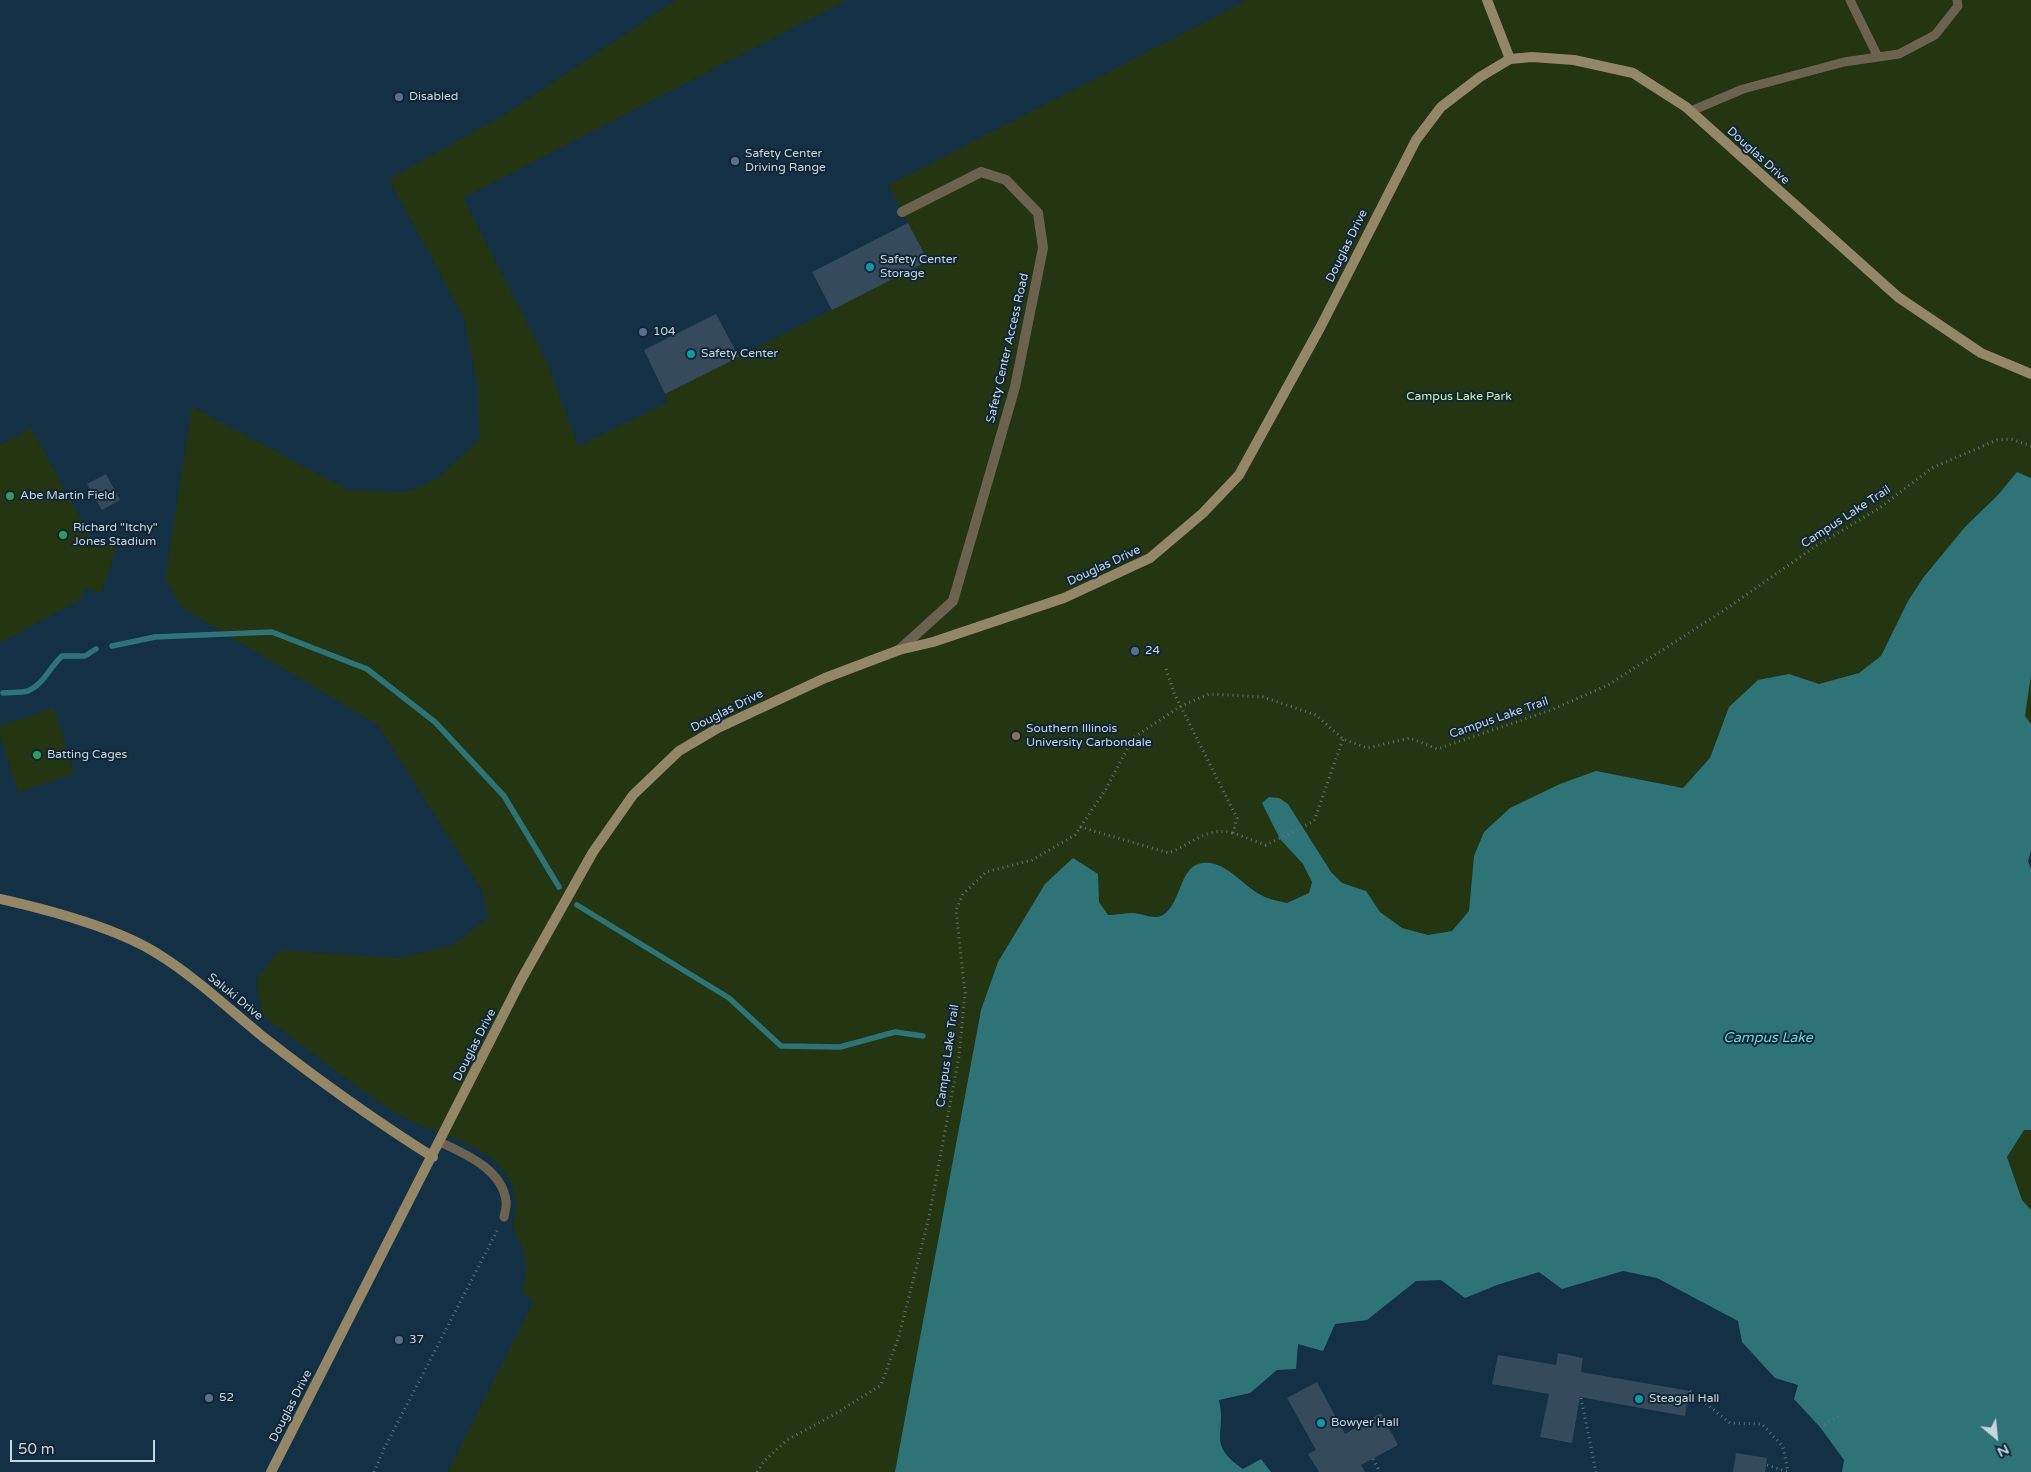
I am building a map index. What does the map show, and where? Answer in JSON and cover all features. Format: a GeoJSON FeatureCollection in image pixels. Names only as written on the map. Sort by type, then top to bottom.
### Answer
{"type":"FeatureCollection","features":[{"type":"Feature","properties":{"kind":"street"},"geometry":{"type":"LineString","coordinates":[[1487,0],[1510,59]]}},
{"type":"Feature","properties":{"kind":"street","name":"Douglas Drive"},"geometry":{"type":"LineString","coordinates":[[271,1472],[526,971],[593,852],[633,795],[680,751],[718,728],[824,678],[899,650],[933,642],[1064,598],[1150,558],[1221,496],[1239,475],[1316,335],[1416,140],[1440,107],[1480,77],[1510,59],[1532,58],[1574,60],[1633,73],[1691,111],[1898,297],[1981,353],[2031,374]]}},
{"type":"Feature","properties":{"kind":"street","name":"Safety Center Access Road"},"geometry":{"type":"LineString","coordinates":[[899,650],[953,601],[1015,387],[1043,248],[1038,213],[1006,180],[981,172],[902,212]]}},
{"type":"Feature","properties":{"kind":"street","name":"Saluki Drive"},"geometry":{"type":"LineString","coordinates":[[0,899],[45,910],[122,936],[157,953],[263,1036],[391,1131],[433,1157]]}},
{"type":"Feature","properties":{"kind":"lane"},"geometry":{"type":"LineString","coordinates":[[1850,0],[1878,57]]}},
{"type":"Feature","properties":{"kind":"lane"},"geometry":{"type":"LineString","coordinates":[[1691,111],[1742,89],[1844,62],[1899,54],[1935,35],[1958,6],[1957,0]]}},
{"type":"Feature","properties":{"kind":"lane"},"geometry":{"type":"LineString","coordinates":[[440,1142],[471,1157],[488,1170],[498,1181],[506,1201],[504,1217]]}},
{"type":"Feature","properties":{"kind":"path","name":"Campus Lake Trail"},"geometry":{"type":"LineString","coordinates":[[757,1472],[764,1461],[787,1440],[835,1414],[881,1385],[899,1336],[928,1217],[959,1056],[966,993],[956,910],[964,894],[986,872],[1032,860],[1075,835],[1106,789],[1133,738],[1181,706],[1209,694],[1263,697],[1316,715],[1343,739],[1367,748],[1410,738],[1437,749],[1551,710],[1608,685],[1723,611],[1816,546],[1878,509],[1932,468],[1997,440],[2011,439],[2031,446]]}},
{"type":"Feature","properties":{"kind":"path"},"geometry":{"type":"LineString","coordinates":[[1166,669],[1174,693],[1237,818],[1233,833]]}},
{"type":"Feature","properties":{"kind":"path"},"geometry":{"type":"LineString","coordinates":[[1080,827],[1169,853],[1210,832],[1220,830],[1266,845],[1314,821],[1343,739]]}},
{"type":"Feature","properties":{"kind":"path"},"geometry":{"type":"LineString","coordinates":[[374,1472],[419,1380],[504,1217]]}},
{"type":"Feature","properties":{"kind":"path"},"geometry":{"type":"LineString","coordinates":[[1690,1391],[1730,1422],[1762,1424],[1783,1447],[1788,1472],[1767,1465]]}},
{"type":"Feature","properties":{"kind":"path"},"geometry":{"type":"LineString","coordinates":[[1581,1398],[1596,1472]]}},
{"type":"Feature","properties":{"kind":"path"},"geometry":{"type":"LineString","coordinates":[[1820,1427],[1839,1416]]}},
{"type":"Feature","properties":{"kind":"path"},"geometry":{"type":"LineString","coordinates":[[1373,1459],[1380,1472]]}},
{"type":"Feature","properties":{"kind":"shaded area","name":"Southern Illinois University Carbondale"},"geometry":{"type":"Polygon","coordinates":[[[0,0],[2031,0],[2031,1472],[0,1472],[0,0]]]}},
{"type":"Feature","properties":{"kind":"green space","name":"Campus Lake Park"},"geometry":{"type":"Polygon","coordinates":[[[676,0],[847,0],[463,198],[547,362],[578,446],[669,402],[665,394],[927,262],[889,185],[1248,0],[2031,0],[2031,478],[2017,473],[1998,495],[1965,527],[1881,656],[1859,673],[1819,684],[1789,674],[1729,707],[1710,758],[1683,788],[1596,771],[1510,808],[1484,833],[1474,856],[1469,911],[1452,931],[1428,935],[1402,928],[1380,912],[1366,891],[1342,883],[1331,872],[1288,804],[1280,839],[1303,864],[1312,882],[1309,893],[1294,902],[1276,902],[1226,870],[1214,864],[1202,863],[1188,872],[1175,901],[1161,916],[1147,916],[1135,913],[1107,915],[1099,902],[1098,874],[981,1010],[895,1472],[448,1472],[534,1301],[522,1293],[526,1265],[525,1254],[514,1228],[516,1198],[509,1179],[498,1165],[484,1153],[395,1112],[263,1016],[256,981],[279,950],[398,958],[453,945],[488,918],[482,890],[378,725],[183,608],[165,579],[192,407],[348,490],[407,492],[437,479],[480,439],[478,388],[464,318],[389,179],[506,114],[676,0]]]}},
{"type":"Feature","properties":{"kind":"green space","name":"Richard \"Itchy\" Jones Stadium"},"geometry":{"type":"Polygon","coordinates":[[[31,428],[91,538],[117,547],[101,593],[85,588],[81,599],[0,643],[0,445],[31,428]]]}},
{"type":"Feature","properties":{"kind":"green space"},"geometry":{"type":"Polygon","coordinates":[[[2031,675],[2031,724],[2025,716],[2031,675]]]}},
{"type":"Feature","properties":{"kind":"green space","name":"Batting Cages"},"geometry":{"type":"Polygon","coordinates":[[[54,708],[74,774],[18,792],[0,735],[0,726],[54,708]]]}},
{"type":"Feature","properties":{"kind":"green space"},"geometry":{"type":"Polygon","coordinates":[[[2024,1130],[2031,1131],[2031,1210],[2022,1200],[2007,1157],[2024,1130]]]}},
{"type":"Feature","properties":{"kind":"water","name":"Campus Lake"},"geometry":{"type":"Polygon","coordinates":[[[2017,472],[2031,478],[2031,675],[2025,716],[2031,724],[2031,851],[2028,861],[2031,869],[2031,1130],[2024,1130],[2007,1157],[2022,1200],[2031,1210],[2031,1472],[1842,1472],[1844,1460],[1820,1427],[1794,1399],[1798,1385],[1775,1378],[1742,1342],[1738,1321],[1657,1278],[1623,1271],[1562,1289],[1539,1272],[1497,1285],[1465,1298],[1441,1280],[1416,1281],[1367,1320],[1335,1324],[1323,1351],[1298,1344],[1296,1369],[1277,1370],[1250,1393],[1219,1400],[1221,1412],[1220,1438],[1225,1452],[1243,1469],[1261,1459],[1271,1472],[895,1472],[981,1010],[998,962],[1045,884],[1073,858],[1098,874],[1099,902],[1108,915],[1134,913],[1151,917],[1161,916],[1174,903],[1186,875],[1192,868],[1199,864],[1210,863],[1225,868],[1258,893],[1287,903],[1309,893],[1312,882],[1303,864],[1280,839],[1262,803],[1269,797],[1279,798],[1288,804],[1331,872],[1342,883],[1366,891],[1380,912],[1402,928],[1428,935],[1452,931],[1469,911],[1474,856],[1484,832],[1510,808],[1560,784],[1596,771],[1683,788],[1710,758],[1729,707],[1758,680],[1789,674],[1819,684],[1859,673],[1881,656],[1908,601],[1923,578],[1965,527],[1998,495],[2017,472]]]}},
{"type":"Feature","properties":{"kind":"building","name":"Safety Center Storage"},"geometry":{"type":"Polygon","coordinates":[[[908,223],[928,261],[832,310],[812,272],[908,223]]]}},
{"type":"Feature","properties":{"kind":"building","name":"Safety Center"},"geometry":{"type":"Polygon","coordinates":[[[716,314],[739,357],[665,394],[644,350],[716,314]]]}},
{"type":"Feature","properties":{"kind":"building"},"geometry":{"type":"Polygon","coordinates":[[[106,474],[120,500],[102,510],[87,484],[106,474]]]}},
{"type":"Feature","properties":{"kind":"building","name":"Steagall Hall"},"geometry":{"type":"Polygon","coordinates":[[[1558,1353],[1583,1358],[1581,1372],[1690,1391],[1685,1416],[1580,1397],[1572,1443],[1540,1437],[1549,1394],[1492,1384],[1498,1355],[1556,1365],[1558,1353]]]}},
{"type":"Feature","properties":{"kind":"building","name":"Bowyer Hall"},"geometry":{"type":"Polygon","coordinates":[[[1317,1382],[1345,1434],[1381,1413],[1398,1445],[1361,1465],[1365,1472],[1319,1472],[1308,1454],[1316,1450],[1287,1398],[1317,1382]]]}},
{"type":"Feature","properties":{"kind":"building"},"geometry":{"type":"Polygon","coordinates":[[[1736,1453],[1767,1458],[1765,1472],[1733,1472],[1736,1453]]]}},
{"type":"Feature","properties":{"kind":"waterway"},"geometry":{"type":"LineString","coordinates":[[112,646],[155,637],[272,632],[367,669],[435,722],[504,796],[559,887]]}},
{"type":"Feature","properties":{"kind":"waterway"},"geometry":{"type":"LineString","coordinates":[[3,693],[28,691],[38,685],[62,656],[85,656],[96,649]]}},
{"type":"Feature","properties":{"kind":"waterway"},"geometry":{"type":"LineString","coordinates":[[577,905],[729,998],[781,1046],[840,1047],[895,1032],[923,1036]]}},
{"type":"Feature","properties":{"kind":"place","name":"Disabled"},"geometry":{"type":"Point","coordinates":[399,97]}},
{"type":"Feature","properties":{"kind":"place","name":"Safety Center Driving Range"},"geometry":{"type":"Point","coordinates":[735,161]}},
{"type":"Feature","properties":{"kind":"place","name":"Safety Center Storage"},"geometry":{"type":"Point","coordinates":[870,267]}},
{"type":"Feature","properties":{"kind":"place","name":"104"},"geometry":{"type":"Point","coordinates":[643,332]}},
{"type":"Feature","properties":{"kind":"place","name":"Safety Center"},"geometry":{"type":"Point","coordinates":[691,354]}},
{"type":"Feature","properties":{"kind":"place","name":"Abe Martin Field"},"geometry":{"type":"Point","coordinates":[10,496]}},
{"type":"Feature","properties":{"kind":"place","name":"Richard \"Itchy\" Jones Stadium"},"geometry":{"type":"Point","coordinates":[63,535]}},
{"type":"Feature","properties":{"kind":"place","name":"24"},"geometry":{"type":"Point","coordinates":[1135,651]}},
{"type":"Feature","properties":{"kind":"place","name":"Southern Illinois University Carbondale"},"geometry":{"type":"Point","coordinates":[1016,736]}},
{"type":"Feature","properties":{"kind":"place","name":"Batting Cages"},"geometry":{"type":"Point","coordinates":[37,755]}},
{"type":"Feature","properties":{"kind":"place","name":"37"},"geometry":{"type":"Point","coordinates":[399,1340]}},
{"type":"Feature","properties":{"kind":"place","name":"52"},"geometry":{"type":"Point","coordinates":[209,1398]}},
{"type":"Feature","properties":{"kind":"place","name":"Steagall Hall"},"geometry":{"type":"Point","coordinates":[1639,1399]}},
{"type":"Feature","properties":{"kind":"place","name":"Bowyer Hall"},"geometry":{"type":"Point","coordinates":[1321,1423]}}]}
